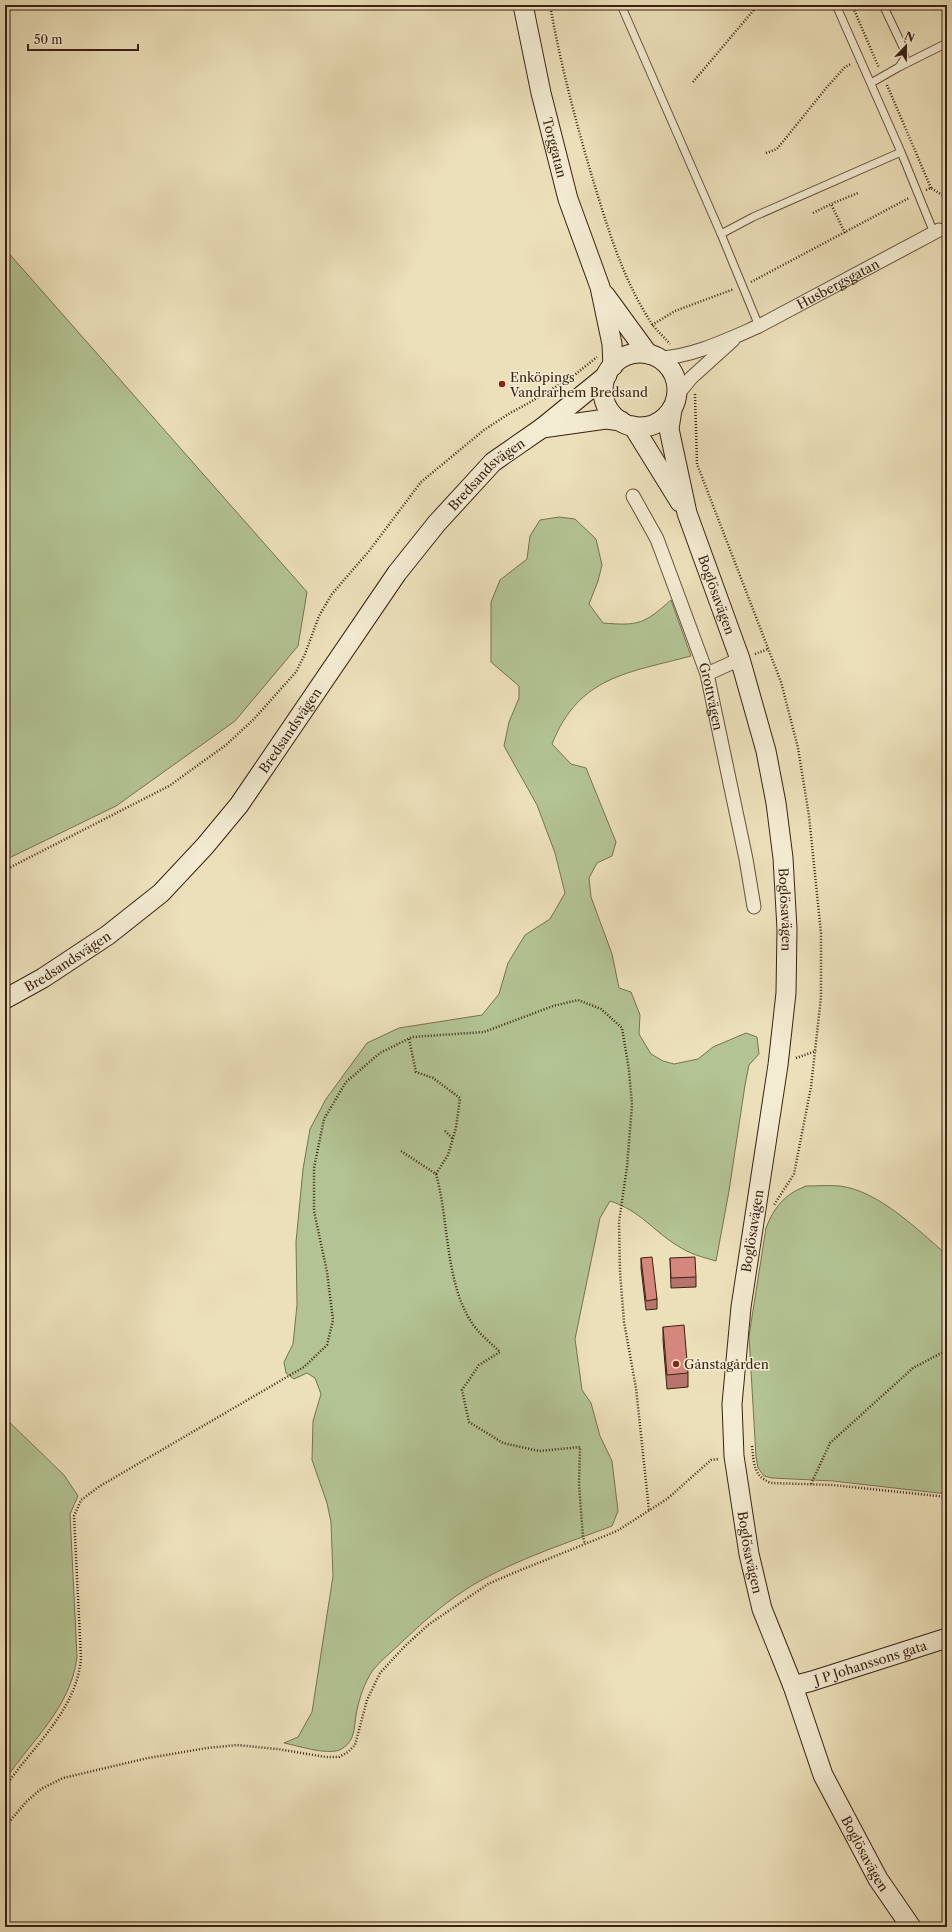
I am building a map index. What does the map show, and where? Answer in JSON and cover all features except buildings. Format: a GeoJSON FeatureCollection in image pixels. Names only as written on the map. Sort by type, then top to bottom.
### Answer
{"type":"FeatureCollection","features":[{"type":"Feature","properties":{"kind":"street","name":"Torggatan"},"geometry":{"type":"LineString","coordinates":[[523,5],[541,92],[568,199],[600,287],[612,344],[610,370],[603,389],[604,397],[610,410],[627,423]]}},
{"type":"Feature","properties":{"kind":"street","name":"Husbergsgatan"},"geometry":{"type":"LineString","coordinates":[[653,356],[680,356],[737,336],[759,326],[937,232]]}},
{"type":"Feature","properties":{"kind":"street","name":"Torggatan"},"geometry":{"type":"LineString","coordinates":[[600,287],[633,335],[653,356],[668,365],[673,372],[677,384],[674,402]]}},
{"type":"Feature","properties":{"kind":"street","name":"Husbergsgatan"},"geometry":{"type":"LineString","coordinates":[[674,402],[691,378],[737,336]]}},
{"type":"Feature","properties":{"kind":"street"},"geometry":{"type":"LineString","coordinates":[[610,370],[621,358],[628,355],[653,356]]}},
{"type":"Feature","properties":{"kind":"street","name":"Bredsandsvägen"},"geometry":{"type":"LineString","coordinates":[[5,999],[43,978],[108,935],[161,893],[205,846],[239,805],[397,573],[437,523],[493,462],[542,428],[610,370]]}},
{"type":"Feature","properties":{"kind":"street"},"geometry":{"type":"LineString","coordinates":[[542,428],[606,419],[643,427],[664,419],[674,402]]}},
{"type":"Feature","properties":{"kind":"street","name":"Boglösavägen"},"geometry":{"type":"LineString","coordinates":[[674,402],[669,429],[687,513],[740,659],[766,751],[776,803],[783,858],[787,929],[786,993],[778,1065],[741,1307],[732,1404],[734,1456],[749,1554],[762,1609],[794,1686],[823,1775],[878,1879],[911,1927]]}},
{"type":"Feature","properties":{"kind":"street","name":"Boglösavägen"},"geometry":{"type":"LineString","coordinates":[[627,423],[687,513]]}},
{"type":"Feature","properties":{"kind":"street","name":"Grottvägen"},"geometry":{"type":"LineString","coordinates":[[633,496],[657,539],[707,674],[746,858],[754,907]]}},
{"type":"Feature","properties":{"kind":"street"},"geometry":{"type":"LineString","coordinates":[[707,674],[740,659]]}},
{"type":"Feature","properties":{"kind":"street","name":"J P Johanssons gata"},"geometry":{"type":"LineString","coordinates":[[794,1686],[947,1638]]}},
{"type":"Feature","properties":{"kind":"lane"},"geometry":{"type":"LineString","coordinates":[[621,5],[721,234],[759,326]]}},
{"type":"Feature","properties":{"kind":"lane"},"geometry":{"type":"LineString","coordinates":[[836,5],[918,194],[937,232]]}},
{"type":"Feature","properties":{"kind":"lane"},"geometry":{"type":"LineString","coordinates":[[883,5],[903,47],[905,58],[899,67]]}},
{"type":"Feature","properties":{"kind":"lane"},"geometry":{"type":"LineString","coordinates":[[871,83],[947,43]]}},
{"type":"Feature","properties":{"kind":"lane"},"geometry":{"type":"LineString","coordinates":[[721,234],[753,217],[901,152]]}},
{"type":"Feature","properties":{"kind":"path"},"geometry":{"type":"LineString","coordinates":[[550,5],[571,105],[602,211],[618,258],[652,325]]}},
{"type":"Feature","properties":{"kind":"path"},"geometry":{"type":"LineString","coordinates":[[693,82],[758,5]]}},
{"type":"Feature","properties":{"kind":"path"},"geometry":{"type":"LineString","coordinates":[[852,5],[931,188],[947,198]]}},
{"type":"Feature","properties":{"kind":"path"},"geometry":{"type":"LineString","coordinates":[[766,153],[777,149],[845,67],[873,54]]}},
{"type":"Feature","properties":{"kind":"path"},"geometry":{"type":"LineString","coordinates":[[633,335],[675,311],[742,286],[931,188]]}},
{"type":"Feature","properties":{"kind":"path"},"geometry":{"type":"LineString","coordinates":[[813,213],[858,193]]}},
{"type":"Feature","properties":{"kind":"path"},"geometry":{"type":"LineString","coordinates":[[831,204],[845,233]]}},
{"type":"Feature","properties":{"kind":"path"},"geometry":{"type":"LineString","coordinates":[[5,870],[169,786],[226,745],[254,719],[296,672],[305,654],[318,616],[332,594],[369,552],[421,482],[484,430],[572,377],[612,344]]}},
{"type":"Feature","properties":{"kind":"path"},"geometry":{"type":"LineString","coordinates":[[5,1787],[62,1713],[80,1671],[81,1658],[74,1516],[81,1500],[100,1486],[304,1367],[328,1345],[333,1320],[327,1272],[314,1211],[314,1168],[324,1119],[346,1082],[380,1053],[409,1039],[484,1032],[553,1006],[578,1000],[601,1009],[622,1028],[629,1070],[632,1105],[627,1166],[619,1222],[620,1272],[624,1322],[636,1388],[649,1510]]}},
{"type":"Feature","properties":{"kind":"path"},"geometry":{"type":"LineString","coordinates":[[409,1039],[416,1072],[433,1078],[460,1098],[456,1128],[448,1155],[436,1174]]}},
{"type":"Feature","properties":{"kind":"path"},"geometry":{"type":"LineString","coordinates":[[771,1208],[794,1174],[811,1087],[816,1051]]}},
{"type":"Feature","properties":{"kind":"path"},"geometry":{"type":"LineString","coordinates":[[445,1131],[453,1139]]}},
{"type":"Feature","properties":{"kind":"path"},"geometry":{"type":"LineString","coordinates":[[401,1151],[436,1174],[442,1196],[457,1292],[472,1324],[500,1352],[479,1365],[462,1390],[469,1422],[503,1443],[539,1451],[580,1447],[579,1484],[583,1537],[586,1544]]}},
{"type":"Feature","properties":{"kind":"path"},"geometry":{"type":"LineString","coordinates":[[810,1484],[830,1443],[913,1368],[947,1350]]}},
{"type":"Feature","properties":{"kind":"path"},"geometry":{"type":"LineString","coordinates":[[751,1443],[755,1469],[762,1479],[771,1483],[833,1485],[947,1497]]}},
{"type":"Feature","properties":{"kind":"path"},"geometry":{"type":"LineString","coordinates":[[5,1828],[26,1802],[41,1789],[63,1778],[148,1758],[207,1748],[237,1745],[277,1749],[326,1757],[339,1757],[348,1752],[355,1745],[367,1700],[380,1673],[405,1646],[428,1625],[488,1584],[617,1531],[668,1499],[711,1460],[734,1456],[753,1458]]}},
{"type":"Feature","properties":{"kind":"green space"},"geometry":{"type":"Polygon","coordinates":[[[5,249],[307,592],[298,646],[235,721],[116,806],[5,860],[5,249]]]}},
{"type":"Feature","properties":{"kind":"green space"},"geometry":{"type":"Polygon","coordinates":[[[559,517],[575,519],[596,539],[602,565],[598,581],[589,604],[603,623],[625,624],[640,622],[647,619],[671,600],[691,656],[626,673],[591,691],[576,704],[563,721],[552,744],[571,764],[586,768],[616,842],[612,856],[597,863],[589,878],[591,897],[612,954],[619,988],[631,992],[640,1015],[639,1034],[651,1054],[663,1061],[674,1064],[698,1059],[713,1047],[746,1033],[757,1037],[759,1054],[749,1065],[716,1261],[683,1249],[669,1240],[639,1216],[621,1205],[610,1201],[600,1218],[575,1339],[582,1390],[591,1403],[600,1436],[612,1461],[618,1511],[612,1526],[554,1547],[516,1563],[479,1581],[454,1597],[418,1627],[373,1670],[362,1691],[352,1737],[347,1745],[338,1750],[331,1751],[306,1748],[284,1743],[298,1737],[312,1712],[333,1576],[331,1522],[327,1503],[312,1460],[313,1421],[321,1394],[315,1378],[307,1373],[294,1379],[286,1373],[284,1362],[293,1344],[297,1305],[296,1242],[303,1169],[310,1129],[326,1099],[367,1043],[399,1028],[482,1015],[499,994],[508,963],[525,935],[550,919],[565,893],[555,853],[537,805],[504,746],[509,722],[519,698],[519,686],[491,662],[491,602],[500,580],[527,559],[530,536],[540,520],[559,517]]]}},
{"type":"Feature","properties":{"kind":"green space"},"geometry":{"type":"Polygon","coordinates":[[[806,1186],[840,1186],[855,1189],[869,1195],[897,1213],[947,1255],[947,1494],[833,1481],[772,1478],[764,1476],[758,1468],[756,1457],[749,1336],[766,1228],[769,1220],[781,1202],[792,1193],[806,1186]]]}},
{"type":"Feature","properties":{"kind":"green space"},"geometry":{"type":"Polygon","coordinates":[[[5,1418],[64,1475],[78,1496],[70,1514],[77,1657],[73,1675],[67,1692],[59,1707],[5,1780],[5,1418]]]}},
{"type":"Feature","properties":{"kind":"place","name":"Enköpings Vandrarhem Bredsand"},"geometry":{"type":"Point","coordinates":[502,384]}},
{"type":"Feature","properties":{"kind":"place","name":"Gånstagården"},"geometry":{"type":"Point","coordinates":[676,1364]}}]}
